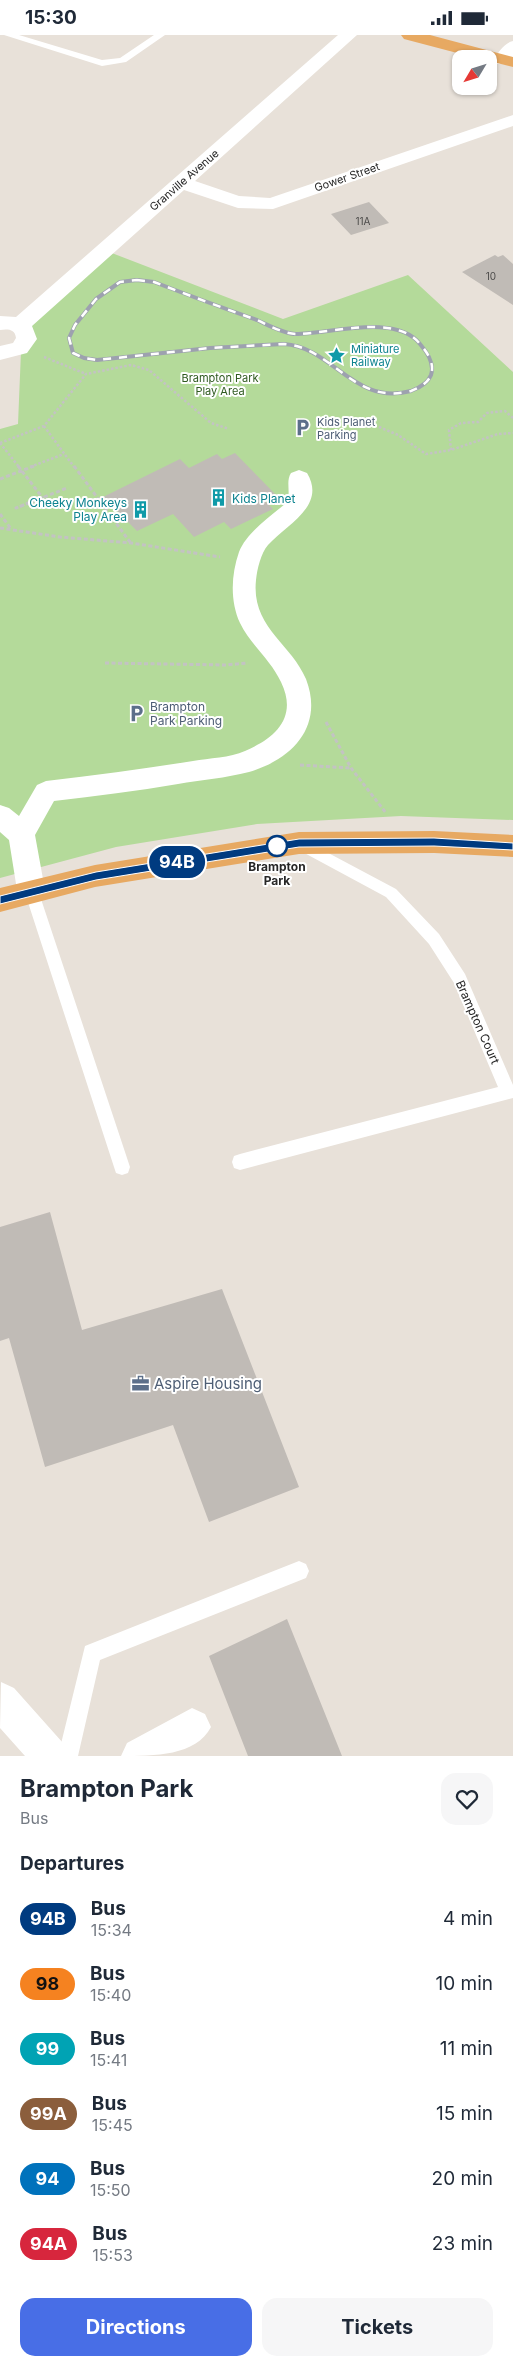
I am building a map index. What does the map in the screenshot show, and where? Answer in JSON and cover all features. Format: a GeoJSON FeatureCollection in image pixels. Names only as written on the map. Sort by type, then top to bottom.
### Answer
{"type":"FeatureCollection","features":[{"type":"Feature","properties":{"kind":"highway"},"geometry":{"type":"LineString","coordinates":[[410,35],[509,56]]}},
{"type":"Feature","properties":{"kind":"highway"},"geometry":{"type":"LineString","coordinates":[[0,900],[32,890],[96,876],[299,843],[434,842],[513,847]]}},
{"type":"Feature","properties":{"kind":"street","name":"Granville Avenue"},"geometry":{"type":"LineString","coordinates":[[10,324],[181,182],[348,35]]}},
{"type":"Feature","properties":{"kind":"street","name":"Gower Street"},"geometry":{"type":"LineString","coordinates":[[181,182],[243,205],[258,206],[273,203],[513,120]]}},
{"type":"Feature","properties":{"kind":"street","name":"Granville Avenue"},"geometry":{"type":"LineString","coordinates":[[10,324],[24,329],[26,339],[10,351]]}},
{"type":"Feature","properties":{"kind":"street"},"geometry":{"type":"LineString","coordinates":[[22,835],[46,792],[152,778],[247,762],[266,753],[282,741],[294,728],[299,717],[300,703],[293,679],[281,659],[261,638],[246,607],[244,581],[247,562],[260,539],[294,509],[300,499],[299,478]]}},
{"type":"Feature","properties":{"kind":"street"},"geometry":{"type":"LineString","coordinates":[[0,816],[22,835],[32,890]]}},
{"type":"Feature","properties":{"kind":"street"},"geometry":{"type":"LineString","coordinates":[[0,1700],[50,1756]]}},
{"type":"Feature","properties":{"kind":"street"},"geometry":{"type":"LineString","coordinates":[[140,1756],[192,1727]]}},
{"type":"Feature","properties":{"kind":"lane"},"geometry":{"type":"LineString","coordinates":[[9,35],[102,63],[123,60],[160,35]]}},
{"type":"Feature","properties":{"kind":"lane","name":"Brampton Court"},"geometry":{"type":"LineString","coordinates":[[240,1162],[508,1092],[460,979],[434,939],[391,893],[299,843]]}},
{"type":"Feature","properties":{"kind":"lane"},"geometry":{"type":"LineString","coordinates":[[32,890],[122,1167]]}},
{"type":"Feature","properties":{"kind":"lane"},"geometry":{"type":"LineString","coordinates":[[68,1756],[92,1653],[299,1571]]}},
{"type":"Feature","properties":{"kind":"path"},"geometry":{"type":"LineString","coordinates":[[10,351],[86,374],[131,365],[149,370],[211,423],[228,429]]}},
{"type":"Feature","properties":{"kind":"path"},"geometry":{"type":"LineString","coordinates":[[67,488],[16,508],[42,497],[0,443],[44,427],[86,374]]}},
{"type":"Feature","properties":{"kind":"path"},"geometry":{"type":"LineString","coordinates":[[451,450],[449,430],[461,423],[478,422],[487,413],[505,411],[513,418]]}},
{"type":"Feature","properties":{"kind":"path"},"geometry":{"type":"LineString","coordinates":[[44,427],[131,543]]}},
{"type":"Feature","properties":{"kind":"path"},"geometry":{"type":"LineString","coordinates":[[379,427],[398,435],[426,454],[451,450],[498,434],[513,433]]}},
{"type":"Feature","properties":{"kind":"path"},"geometry":{"type":"LineString","coordinates":[[0,479],[64,454]]}},
{"type":"Feature","properties":{"kind":"path"},"geometry":{"type":"LineString","coordinates":[[0,514],[12,529]]}},
{"type":"Feature","properties":{"kind":"path"},"geometry":{"type":"LineString","coordinates":[[0,528],[60,537],[131,543],[247,562]]}},
{"type":"Feature","properties":{"kind":"path"},"geometry":{"type":"LineString","coordinates":[[105,663],[225,665],[281,659]]}},
{"type":"Feature","properties":{"kind":"path"},"geometry":{"type":"LineString","coordinates":[[300,703],[322,715],[351,768],[388,816]]}},
{"type":"Feature","properties":{"kind":"green space","name":"Brampton Park"},"geometry":{"type":"Polygon","coordinates":[[[104,250],[283,319],[408,275],[513,372],[513,820],[401,816],[257,824],[116,847],[0,878],[0,429],[18,424],[22,327],[104,250]]]}},
{"type":"Feature","properties":{"kind":"building"},"geometry":{"type":"Polygon","coordinates":[[[369,202],[389,223],[351,235],[331,214],[369,202]]]}},
{"type":"Feature","properties":{"kind":"building"},"geometry":{"type":"Polygon","coordinates":[[[495,255],[498,257],[503,255],[513,264],[513,305],[462,272],[495,255]]]}},
{"type":"Feature","properties":{"kind":"building","name":"Kids Planet"},"geometry":{"type":"Polygon","coordinates":[[[235,453],[277,496],[265,501],[273,509],[231,529],[224,522],[194,537],[173,514],[137,531],[103,497],[180,459],[189,468],[217,454],[222,459],[235,453]]]}},
{"type":"Feature","properties":{"kind":"building","name":"Aspire Housing"},"geometry":{"type":"Polygon","coordinates":[[[50,1212],[82,1330],[222,1289],[299,1487],[209,1522],[173,1425],[45,1467],[9,1338],[0,1341],[0,1227],[50,1212]]]}},
{"type":"Feature","properties":{"kind":"building"},"geometry":{"type":"Polygon","coordinates":[[[287,1619],[342,1756],[248,1756],[209,1656],[287,1619]]]}},
{"type":"Feature","properties":{"kind":"railway"},"geometry":{"type":"LineString","coordinates":[[137,280],[154,282],[291,334],[361,327],[395,329],[409,335],[423,347],[431,362],[431,375],[423,385],[411,391],[391,393],[374,390],[358,384],[301,347],[284,344],[210,348],[97,360],[84,358],[73,353],[69,338],[75,325],[96,299],[120,282],[137,280]]}},
{"type":"Feature","properties":{"kind":"bus line","name":"94B"},"geometry":{"type":"LineString","coordinates":[[0,900],[32,890],[96,876],[299,843],[434,842],[513,846]]}},
{"type":"Feature","properties":{"kind":"place","name":"Miniature Railway"},"geometry":{"type":"Point","coordinates":[337,355]}},
{"type":"Feature","properties":{"kind":"place","name":"Kids Planet Parking"},"geometry":{"type":"Point","coordinates":[303,428]}},
{"type":"Feature","properties":{"kind":"place","name":"Kids Planet"},"geometry":{"type":"Point","coordinates":[218,498]}},
{"type":"Feature","properties":{"kind":"place","name":"Cheeky Monkeys Play Area"},"geometry":{"type":"Point","coordinates":[141,509]}},
{"type":"Feature","properties":{"kind":"place","name":"Brampton Park Parking"},"geometry":{"type":"Point","coordinates":[136,713]}},
{"type":"Feature","properties":{"kind":"place","name":"Brampton Park"},"geometry":{"type":"Point","coordinates":[277,846]}},
{"type":"Feature","properties":{"kind":"place","name":"Aspire Housing"},"geometry":{"type":"Point","coordinates":[140,1383]}},
{"type":"Feature","properties":{"kind":"park label","name":"Brampton Park Play Area"},"geometry":{"type":"Point","coordinates":[220,384]}}]}
